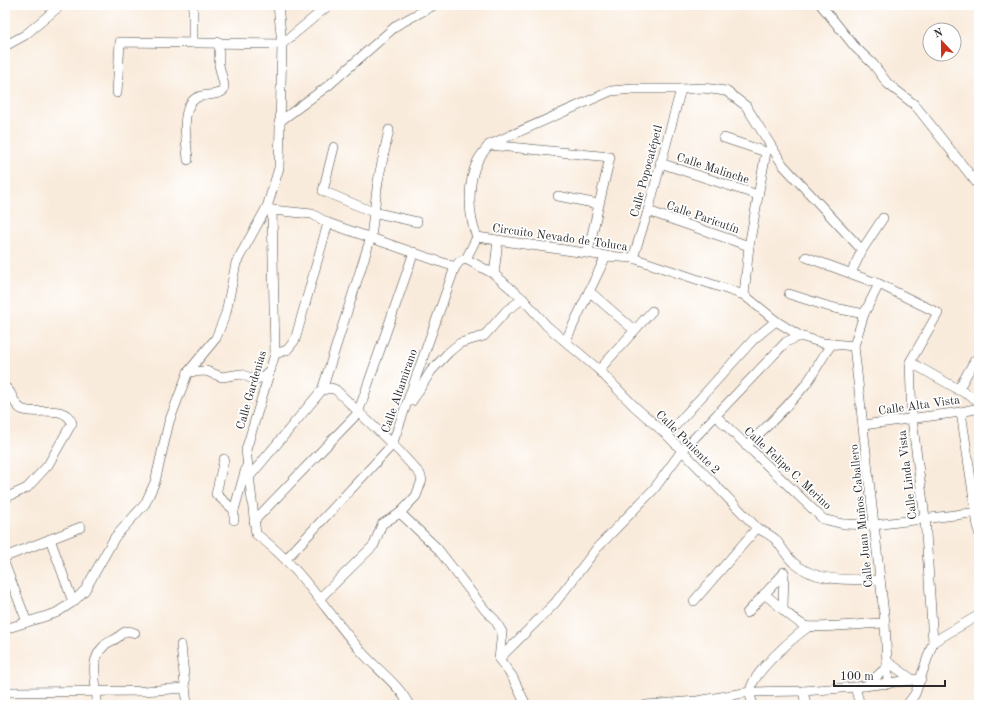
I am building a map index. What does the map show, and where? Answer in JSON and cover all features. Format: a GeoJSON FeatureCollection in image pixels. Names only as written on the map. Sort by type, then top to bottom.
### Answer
{"type":"FeatureCollection","features":[{"type":"Feature","properties":{"kind":"street"},"geometry":{"type":"LineString","coordinates":[[5,46],[25,35],[61,5]]}},
{"type":"Feature","properties":{"kind":"street"},"geometry":{"type":"LineString","coordinates":[[193,5],[194,43]]}},
{"type":"Feature","properties":{"kind":"street"},"geometry":{"type":"LineString","coordinates":[[5,629],[56,613],[73,602],[85,590],[115,537],[145,504],[155,482],[169,422],[188,372],[216,338],[226,313],[236,263],[270,209],[279,168],[282,44],[278,5]]}},
{"type":"Feature","properties":{"kind":"street"},"geometry":{"type":"LineString","coordinates":[[117,93],[120,42],[219,42],[282,44],[329,5]]}},
{"type":"Feature","properties":{"kind":"street"},"geometry":{"type":"LineString","coordinates":[[280,122],[329,85],[397,25],[434,5]]}},
{"type":"Feature","properties":{"kind":"street"},"geometry":{"type":"LineString","coordinates":[[821,5],[855,47],[873,64],[888,84],[915,105],[979,186]]}},
{"type":"Feature","properties":{"kind":"street"},"geometry":{"type":"LineString","coordinates":[[188,160],[185,113],[188,104],[197,97],[217,95],[223,91],[224,85],[219,65],[219,42]]}},
{"type":"Feature","properties":{"kind":"street"},"geometry":{"type":"LineString","coordinates":[[489,145],[611,91],[634,89],[703,88],[726,91],[746,106],[769,150],[862,250]]}},
{"type":"Feature","properties":{"kind":"street","name":"Calle Popocatépetl"},"geometry":{"type":"LineString","coordinates":[[633,258],[648,211],[681,89]]}},
{"type":"Feature","properties":{"kind":"street"},"geometry":{"type":"LineString","coordinates":[[250,476],[322,390],[371,238],[378,181],[390,130]]}},
{"type":"Feature","properties":{"kind":"street"},"geometry":{"type":"LineString","coordinates":[[724,138],[769,150]]}},
{"type":"Feature","properties":{"kind":"street"},"geometry":{"type":"LineString","coordinates":[[489,145],[610,157],[588,252]]}},
{"type":"Feature","properties":{"kind":"street","name":"Circuito Nevado de Toluca"},"geometry":{"type":"LineString","coordinates":[[489,145],[478,161],[473,176],[470,197],[472,225],[477,237],[588,252],[606,256],[633,258],[744,295]]}},
{"type":"Feature","properties":{"kind":"street"},"geometry":{"type":"LineString","coordinates":[[334,147],[323,191],[373,212],[417,222]]}},
{"type":"Feature","properties":{"kind":"street"},"geometry":{"type":"LineString","coordinates":[[769,150],[758,195],[749,246],[744,295],[776,321],[800,336],[831,345],[854,346],[864,314],[879,284]]}},
{"type":"Feature","properties":{"kind":"street","name":"Calle Malinche"},"geometry":{"type":"LineString","coordinates":[[660,163],[758,195]]}},
{"type":"Feature","properties":{"kind":"street"},"geometry":{"type":"LineString","coordinates":[[558,196],[598,204]]}},
{"type":"Feature","properties":{"kind":"street"},"geometry":{"type":"LineString","coordinates":[[270,209],[312,214],[328,223],[455,267],[460,261],[466,259],[477,237]]}},
{"type":"Feature","properties":{"kind":"street","name":"Calle Gardenias"},"geometry":{"type":"LineString","coordinates":[[270,209],[275,354],[246,450],[256,534],[287,558]]}},
{"type":"Feature","properties":{"kind":"street","name":"Calle Paricutín"},"geometry":{"type":"LineString","coordinates":[[648,211],[749,246]]}},
{"type":"Feature","properties":{"kind":"street"},"geometry":{"type":"LineString","coordinates":[[851,273],[862,250],[883,218]]}},
{"type":"Feature","properties":{"kind":"street"},"geometry":{"type":"LineString","coordinates":[[275,354],[287,350],[295,340],[328,223]]}},
{"type":"Feature","properties":{"kind":"street"},"geometry":{"type":"LineString","coordinates":[[494,274],[498,241]]}},
{"type":"Feature","properties":{"kind":"street"},"geometry":{"type":"LineString","coordinates":[[254,521],[358,413],[414,252]]}},
{"type":"Feature","properties":{"kind":"street"},"geometry":{"type":"LineString","coordinates":[[566,340],[606,256]]}},
{"type":"Feature","properties":{"kind":"street"},"geometry":{"type":"LineString","coordinates":[[806,257],[879,284],[938,313],[910,362],[979,401]]}},
{"type":"Feature","properties":{"kind":"street","name":"Calle Poniente 2"},"geometry":{"type":"LineString","coordinates":[[466,259],[494,274],[523,299],[547,326],[566,340],[599,370],[634,406],[667,435],[681,452],[757,528],[774,538],[793,562],[804,571],[816,576],[880,580]]}},
{"type":"Feature","properties":{"kind":"street","name":"Calle Altamirano"},"geometry":{"type":"LineString","coordinates":[[287,558],[396,448],[455,267]]}},
{"type":"Feature","properties":{"kind":"street"},"geometry":{"type":"LineString","coordinates":[[589,291],[634,330]]}},
{"type":"Feature","properties":{"kind":"street"},"geometry":{"type":"LineString","coordinates":[[789,294],[830,307],[864,314]]}},
{"type":"Feature","properties":{"kind":"street"},"geometry":{"type":"LineString","coordinates":[[396,448],[401,428],[411,402],[430,371],[460,343],[484,336],[507,310],[523,299]]}},
{"type":"Feature","properties":{"kind":"street"},"geometry":{"type":"LineString","coordinates":[[599,370],[652,311]]}},
{"type":"Feature","properties":{"kind":"street"},"geometry":{"type":"LineString","coordinates":[[667,435],[754,339],[776,321]]}},
{"type":"Feature","properties":{"kind":"street"},"geometry":{"type":"LineString","coordinates":[[499,660],[555,603],[597,548],[654,489],[681,452],[786,342],[800,336]]}},
{"type":"Feature","properties":{"kind":"street"},"geometry":{"type":"LineString","coordinates":[[746,446],[769,425],[807,383],[819,360],[831,345]]}},
{"type":"Feature","properties":{"kind":"street","name":"Calle Juan Muños Caballero"},"geometry":{"type":"LineString","coordinates":[[854,346],[885,623],[888,684]]}},
{"type":"Feature","properties":{"kind":"street"},"geometry":{"type":"LineString","coordinates":[[958,390],[975,360]]}},
{"type":"Feature","properties":{"kind":"street","name":"Calle Linda Vista"},"geometry":{"type":"LineString","coordinates":[[910,362],[912,419],[925,518],[933,642]]}},
{"type":"Feature","properties":{"kind":"street"},"geometry":{"type":"LineString","coordinates":[[188,372],[206,371],[222,377],[241,374],[253,379],[261,378],[272,368]]}},
{"type":"Feature","properties":{"kind":"street"},"geometry":{"type":"LineString","coordinates":[[5,387],[12,392],[16,405],[23,410],[64,412],[70,417],[72,423],[48,465],[27,488],[5,498]]}},
{"type":"Feature","properties":{"kind":"street"},"geometry":{"type":"LineString","coordinates":[[320,598],[374,545],[382,524],[400,513],[416,496],[422,480],[420,474],[396,448],[358,413],[336,390],[331,388],[322,390]]}},
{"type":"Feature","properties":{"kind":"street","name":"Calle Alta Vista"},"geometry":{"type":"LineString","coordinates":[[863,425],[962,412],[979,408]]}},
{"type":"Feature","properties":{"kind":"street"},"geometry":{"type":"LineString","coordinates":[[962,412],[978,512],[979,533]]}},
{"type":"Feature","properties":{"kind":"street","name":"Calle Felipe C. Merino"},"geometry":{"type":"LineString","coordinates":[[716,416],[823,519],[843,524],[874,525],[978,512]]}},
{"type":"Feature","properties":{"kind":"street"},"geometry":{"type":"LineString","coordinates":[[224,459],[216,494],[234,515],[248,462]]}},
{"type":"Feature","properties":{"kind":"street"},"geometry":{"type":"LineString","coordinates":[[400,513],[437,548],[485,610],[495,620],[502,632],[499,660],[512,676],[526,705]]}},
{"type":"Feature","properties":{"kind":"street"},"geometry":{"type":"LineString","coordinates":[[5,557],[81,527]]}},
{"type":"Feature","properties":{"kind":"street"},"geometry":{"type":"LineString","coordinates":[[694,601],[757,528]]}},
{"type":"Feature","properties":{"kind":"street"},"geometry":{"type":"LineString","coordinates":[[50,539],[73,602]]}},
{"type":"Feature","properties":{"kind":"street"},"geometry":{"type":"LineString","coordinates":[[287,558],[320,598],[360,651],[403,694],[409,705]]}},
{"type":"Feature","properties":{"kind":"street"},"geometry":{"type":"LineString","coordinates":[[747,613],[793,562]]}},
{"type":"Feature","properties":{"kind":"street"},"geometry":{"type":"LineString","coordinates":[[5,565],[27,622]]}},
{"type":"Feature","properties":{"kind":"street"},"geometry":{"type":"LineString","coordinates":[[783,608],[784,573]]}},
{"type":"Feature","properties":{"kind":"street"},"geometry":{"type":"LineString","coordinates":[[764,594],[783,608],[793,619],[808,627],[885,623]]}},
{"type":"Feature","properties":{"kind":"street"},"geometry":{"type":"LineString","coordinates":[[907,705],[915,694],[917,679],[933,642],[979,616]]}},
{"type":"Feature","properties":{"kind":"street"},"geometry":{"type":"LineString","coordinates":[[792,639],[793,619]]}},
{"type":"Feature","properties":{"kind":"street"},"geometry":{"type":"LineString","coordinates":[[753,705],[750,692],[755,680],[768,662],[792,639],[808,627]]}},
{"type":"Feature","properties":{"kind":"street"},"geometry":{"type":"LineString","coordinates":[[97,705],[98,691],[94,675],[95,657],[104,644],[116,639],[124,631],[129,630],[136,633]]}},
{"type":"Feature","properties":{"kind":"street"},"geometry":{"type":"LineString","coordinates":[[181,645],[186,705]]}},
{"type":"Feature","properties":{"kind":"street"},"geometry":{"type":"LineString","coordinates":[[866,686],[888,664],[917,679]]}},
{"type":"Feature","properties":{"kind":"street"},"geometry":{"type":"LineString","coordinates":[[646,705],[697,703],[750,692],[855,688],[917,679]]}},
{"type":"Feature","properties":{"kind":"street"},"geometry":{"type":"LineString","coordinates":[[12,692],[185,688]]}},
{"type":"Feature","properties":{"kind":"street"},"geometry":{"type":"LineString","coordinates":[[855,688],[860,705]]}},
{"type":"Feature","properties":{"kind":"street"},"geometry":{"type":"LineString","coordinates":[[803,691],[806,705]]}}]}
